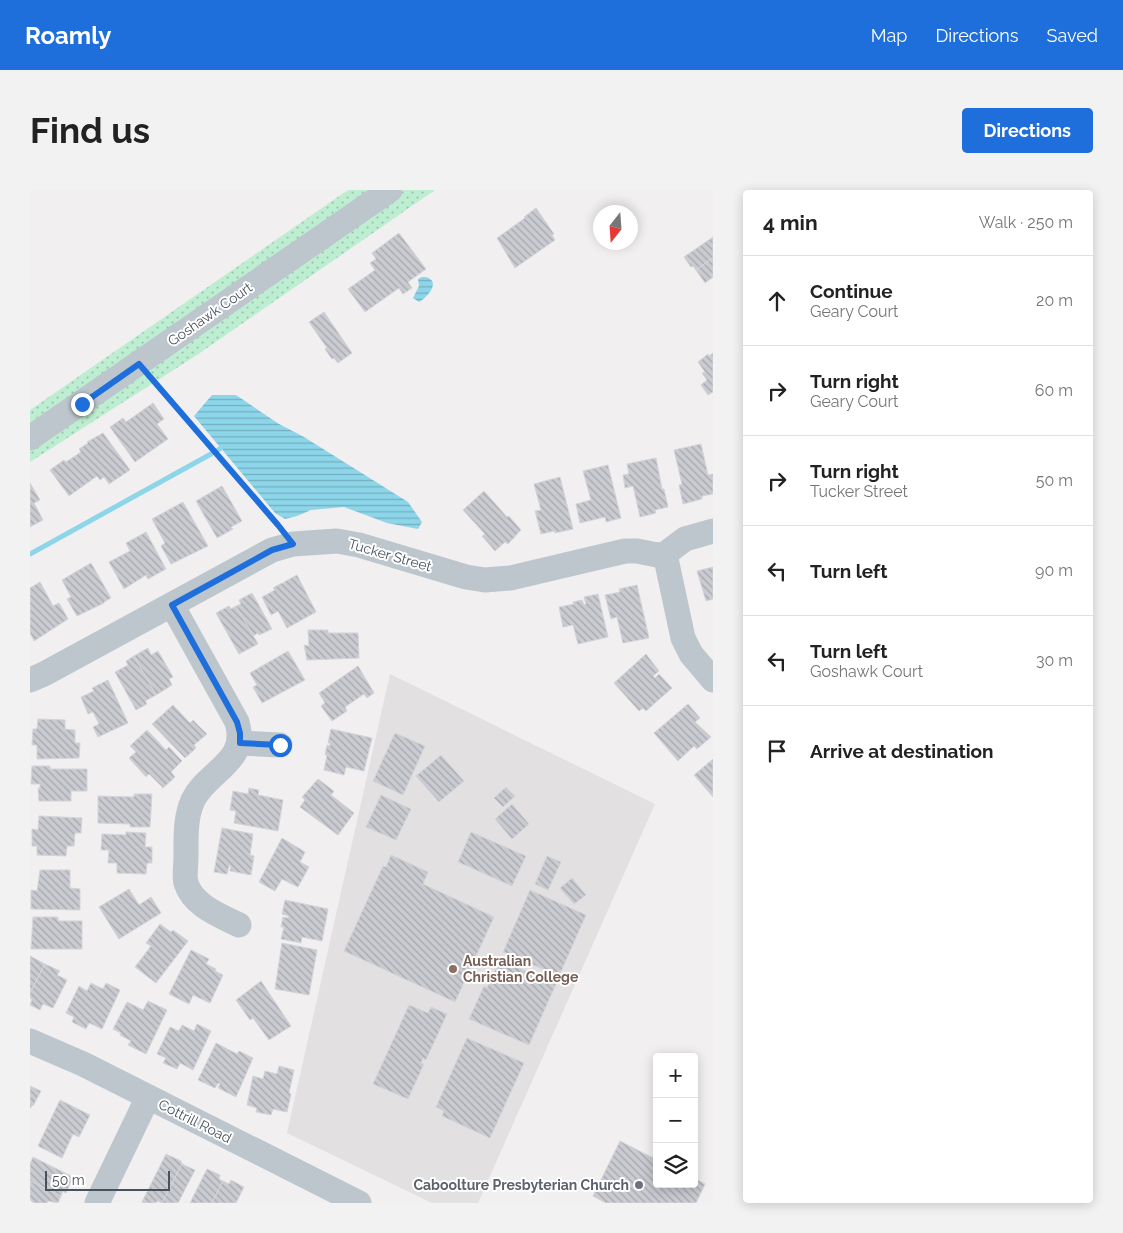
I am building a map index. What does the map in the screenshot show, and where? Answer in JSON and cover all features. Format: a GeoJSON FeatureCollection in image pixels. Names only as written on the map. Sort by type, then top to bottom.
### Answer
{"type":"FeatureCollection","features":[{"type":"Feature","properties":{"kind":"street","name":"Goshawk Court"},"geometry":{"type":"LineString","coordinates":[[30,438],[390,190]]}},
{"type":"Feature","properties":{"kind":"street"},"geometry":{"type":"LineString","coordinates":[[713,531],[685,539],[665,554],[682,638],[691,654],[713,680]]}},
{"type":"Feature","properties":{"kind":"street","name":"Tucker Street"},"geometry":{"type":"LineString","coordinates":[[30,680],[272,550],[293,544],[337,541],[359,545],[466,577],[485,580],[510,578],[625,551],[665,554]]}},
{"type":"Feature","properties":{"kind":"street"},"geometry":{"type":"LineString","coordinates":[[172,605],[237,722],[240,733],[240,743],[234,756],[202,788],[194,798],[188,812],[186,883],[193,896],[203,906],[239,925]]}},
{"type":"Feature","properties":{"kind":"street"},"geometry":{"type":"LineString","coordinates":[[240,743],[280,745]]}},
{"type":"Feature","properties":{"kind":"street","name":"Cottrill Road"},"geometry":{"type":"LineString","coordinates":[[30,1041],[82,1064],[358,1203]]}},
{"type":"Feature","properties":{"kind":"street"},"geometry":{"type":"LineString","coordinates":[[97,1203],[148,1097]]}},
{"type":"Feature","properties":{"kind":"path"},"geometry":{"type":"LineString","coordinates":[[139,364],[293,544]]}},
{"type":"Feature","properties":{"kind":"shaded area","name":"Australian Christian College"},"geometry":{"type":"Polygon","coordinates":[[[390,674],[655,804],[478,1203],[432,1203],[287,1133],[390,674]]]}},
{"type":"Feature","properties":{"kind":"green space"},"geometry":{"type":"Polygon","coordinates":[[[348,190],[376,190],[30,429],[30,410],[348,190]]]}},
{"type":"Feature","properties":{"kind":"green space"},"geometry":{"type":"Polygon","coordinates":[[[404,190],[435,190],[197,355],[30,462],[30,449],[404,190]]]}},
{"type":"Feature","properties":{"kind":"water"},"geometry":{"type":"Polygon","coordinates":[[[422,277],[429,278],[433,285],[425,298],[419,302],[413,298],[419,286],[418,279],[422,277]]]}},
{"type":"Feature","properties":{"kind":"water"},"geometry":{"type":"Polygon","coordinates":[[[212,395],[236,395],[279,424],[304,437],[408,502],[422,522],[418,529],[387,523],[344,507],[311,510],[285,519],[275,513],[194,416],[212,395]]]}},
{"type":"Feature","properties":{"kind":"building"},"geometry":{"type":"Polygon","coordinates":[[[536,208],[554,234],[552,235],[555,240],[515,268],[497,238],[536,208]]]}},
{"type":"Feature","properties":{"kind":"building"},"geometry":{"type":"Polygon","coordinates":[[[399,233],[426,269],[408,282],[412,288],[403,294],[399,288],[365,312],[348,289],[375,270],[370,263],[376,259],[372,253],[399,233]]]}},
{"type":"Feature","properties":{"kind":"building"},"geometry":{"type":"Polygon","coordinates":[[[713,237],[713,258],[696,270],[693,266],[691,267],[684,257],[713,237]]]}},
{"type":"Feature","properties":{"kind":"building"},"geometry":{"type":"Polygon","coordinates":[[[713,258],[713,277],[705,283],[696,270],[713,258]]]}},
{"type":"Feature","properties":{"kind":"building"},"geometry":{"type":"Polygon","coordinates":[[[324,312],[352,353],[338,363],[334,358],[332,359],[325,349],[327,348],[309,322],[324,312]]]}},
{"type":"Feature","properties":{"kind":"building"},"geometry":{"type":"Polygon","coordinates":[[[713,353],[713,392],[708,395],[701,385],[707,380],[702,373],[705,372],[698,362],[708,354],[709,356],[713,353]]]}},
{"type":"Feature","properties":{"kind":"building"},"geometry":{"type":"Polygon","coordinates":[[[153,403],[164,419],[157,424],[168,439],[135,462],[110,427],[123,418],[126,422],[153,403]]]}},
{"type":"Feature","properties":{"kind":"building"},"geometry":{"type":"Polygon","coordinates":[[[103,433],[130,470],[109,484],[104,477],[100,480],[97,476],[69,496],[50,470],[64,460],[66,462],[81,452],[79,449],[87,442],[103,433]]]}},
{"type":"Feature","properties":{"kind":"building"},"geometry":{"type":"Polygon","coordinates":[[[701,444],[708,475],[713,474],[713,494],[702,496],[702,499],[683,504],[679,485],[682,484],[674,450],[701,444]]]}},
{"type":"Feature","properties":{"kind":"building"},"geometry":{"type":"Polygon","coordinates":[[[656,458],[662,489],[664,489],[668,507],[655,510],[656,513],[640,517],[633,486],[625,488],[623,475],[629,474],[627,464],[656,458]]]}},
{"type":"Feature","properties":{"kind":"building"},"geometry":{"type":"Polygon","coordinates":[[[608,465],[621,518],[606,522],[605,517],[580,523],[576,504],[591,500],[583,471],[608,465]]]}},
{"type":"Feature","properties":{"kind":"building"},"geometry":{"type":"Polygon","coordinates":[[[560,477],[573,529],[541,534],[535,511],[541,510],[534,484],[560,477]]]}},
{"type":"Feature","properties":{"kind":"building"},"geometry":{"type":"Polygon","coordinates":[[[30,483],[40,500],[34,503],[43,520],[30,527],[30,483]]]}},
{"type":"Feature","properties":{"kind":"building"},"geometry":{"type":"Polygon","coordinates":[[[222,486],[242,521],[231,527],[233,529],[217,538],[196,501],[222,486]]]}},
{"type":"Feature","properties":{"kind":"building"},"geometry":{"type":"Polygon","coordinates":[[[484,491],[521,530],[508,544],[505,542],[495,551],[482,536],[485,534],[463,510],[484,491]]]}},
{"type":"Feature","properties":{"kind":"building"},"geometry":{"type":"Polygon","coordinates":[[[183,502],[208,546],[171,564],[161,546],[165,543],[152,519],[183,502]]]}},
{"type":"Feature","properties":{"kind":"building"},"geometry":{"type":"Polygon","coordinates":[[[146,532],[166,569],[148,579],[146,575],[124,589],[109,562],[130,551],[126,543],[146,532]]]}},
{"type":"Feature","properties":{"kind":"building"},"geometry":{"type":"Polygon","coordinates":[[[91,563],[111,598],[77,616],[67,599],[71,597],[62,580],[91,563]]]}},
{"type":"Feature","properties":{"kind":"building"},"geometry":{"type":"Polygon","coordinates":[[[713,567],[713,599],[706,601],[697,571],[713,567]]]}},
{"type":"Feature","properties":{"kind":"building"},"geometry":{"type":"Polygon","coordinates":[[[297,575],[316,612],[287,628],[278,611],[271,615],[262,597],[275,590],[273,588],[297,575]]]}},
{"type":"Feature","properties":{"kind":"building"},"geometry":{"type":"Polygon","coordinates":[[[40,582],[53,606],[59,603],[68,619],[34,641],[30,633],[30,588],[40,582]]]}},
{"type":"Feature","properties":{"kind":"building"},"geometry":{"type":"Polygon","coordinates":[[[637,585],[649,638],[623,643],[617,617],[611,619],[605,595],[620,592],[619,589],[637,585]]]}},
{"type":"Feature","properties":{"kind":"building"},"geometry":{"type":"Polygon","coordinates":[[[252,593],[272,629],[253,636],[236,606],[241,604],[239,600],[252,593]]]}},
{"type":"Feature","properties":{"kind":"building"},"geometry":{"type":"Polygon","coordinates":[[[598,594],[608,637],[578,644],[573,625],[563,627],[559,607],[582,600],[584,605],[586,604],[584,597],[598,594]]]}},
{"type":"Feature","properties":{"kind":"building"},"geometry":{"type":"Polygon","coordinates":[[[229,606],[231,609],[236,606],[258,644],[239,654],[216,613],[229,606]]]}},
{"type":"Feature","properties":{"kind":"building"},"geometry":{"type":"Polygon","coordinates":[[[308,630],[328,630],[328,633],[358,633],[359,658],[307,660],[304,645],[309,646],[308,630]]]}},
{"type":"Feature","properties":{"kind":"building"},"geometry":{"type":"Polygon","coordinates":[[[148,648],[151,655],[158,651],[173,677],[169,679],[172,685],[156,695],[134,656],[148,648]]]}},
{"type":"Feature","properties":{"kind":"building"},"geometry":{"type":"Polygon","coordinates":[[[288,651],[305,680],[262,703],[253,687],[257,685],[250,673],[288,651]]]}},
{"type":"Feature","properties":{"kind":"building"},"geometry":{"type":"Polygon","coordinates":[[[646,654],[659,671],[653,676],[655,678],[659,674],[672,688],[646,711],[643,708],[639,711],[614,683],[646,654]]]}},
{"type":"Feature","properties":{"kind":"building"},"geometry":{"type":"Polygon","coordinates":[[[134,656],[156,695],[145,701],[147,704],[136,710],[115,672],[128,665],[126,661],[134,656]]]}},
{"type":"Feature","properties":{"kind":"building"},"geometry":{"type":"Polygon","coordinates":[[[358,666],[374,693],[367,698],[364,694],[345,707],[347,711],[332,721],[321,706],[325,703],[319,693],[358,666]]]}},
{"type":"Feature","properties":{"kind":"building"},"geometry":{"type":"Polygon","coordinates":[[[108,680],[128,723],[98,737],[93,727],[99,724],[93,712],[88,714],[81,697],[94,691],[92,688],[108,680]]]}},
{"type":"Feature","properties":{"kind":"building"},"geometry":{"type":"Polygon","coordinates":[[[688,704],[700,718],[695,722],[711,737],[697,749],[694,746],[678,761],[654,733],[688,704]]]}},
{"type":"Feature","properties":{"kind":"building"},"geometry":{"type":"Polygon","coordinates":[[[173,705],[190,723],[193,720],[207,734],[194,745],[196,748],[185,758],[152,724],[173,705]]]}},
{"type":"Feature","properties":{"kind":"building"},"geometry":{"type":"Polygon","coordinates":[[[38,719],[65,720],[65,729],[75,730],[75,743],[80,743],[79,758],[37,759],[37,745],[32,745],[33,729],[37,729],[38,719]]]}},
{"type":"Feature","properties":{"kind":"building"},"geometry":{"type":"Polygon","coordinates":[[[331,729],[372,738],[364,771],[346,767],[344,775],[324,770],[327,745],[330,746],[330,743],[328,743],[331,729]]]}},
{"type":"Feature","properties":{"kind":"building"},"geometry":{"type":"Polygon","coordinates":[[[147,730],[166,750],[169,747],[182,761],[171,772],[175,777],[163,788],[149,774],[146,777],[129,758],[136,752],[130,746],[147,730]]]}},
{"type":"Feature","properties":{"kind":"building"},"geometry":{"type":"Polygon","coordinates":[[[395,733],[425,746],[403,795],[373,781],[395,733]]]}},
{"type":"Feature","properties":{"kind":"building"},"geometry":{"type":"Polygon","coordinates":[[[441,755],[464,781],[439,802],[416,776],[441,755]]]}},
{"type":"Feature","properties":{"kind":"building"},"geometry":{"type":"Polygon","coordinates":[[[713,759],[713,797],[694,775],[713,759]]]}},
{"type":"Feature","properties":{"kind":"building"},"geometry":{"type":"Polygon","coordinates":[[[32,766],[50,766],[50,769],[87,769],[87,791],[71,791],[71,801],[39,801],[38,788],[40,788],[40,784],[31,784],[32,766]]]}},
{"type":"Feature","properties":{"kind":"building"},"geometry":{"type":"Polygon","coordinates":[[[318,779],[334,791],[331,795],[354,813],[338,835],[300,807],[305,800],[302,797],[318,779]]]}},
{"type":"Feature","properties":{"kind":"building"},"geometry":{"type":"Polygon","coordinates":[[[506,787],[515,796],[503,807],[494,798],[506,787]]]}},
{"type":"Feature","properties":{"kind":"building"},"geometry":{"type":"Polygon","coordinates":[[[249,788],[259,790],[258,795],[283,800],[278,831],[234,823],[236,811],[230,810],[233,791],[248,794],[249,788]]]}},
{"type":"Feature","properties":{"kind":"building"},"geometry":{"type":"Polygon","coordinates":[[[134,794],[152,794],[150,827],[130,827],[130,824],[98,823],[98,796],[134,797],[134,794]]]}},
{"type":"Feature","properties":{"kind":"building"},"geometry":{"type":"Polygon","coordinates":[[[381,795],[411,809],[396,840],[366,827],[381,795]]]}},
{"type":"Feature","properties":{"kind":"building"},"geometry":{"type":"Polygon","coordinates":[[[512,804],[529,824],[512,839],[495,819],[512,804]]]}},
{"type":"Feature","properties":{"kind":"building"},"geometry":{"type":"Polygon","coordinates":[[[39,816],[82,818],[81,833],[75,833],[74,846],[67,846],[66,856],[37,855],[37,846],[32,846],[32,829],[38,830],[39,816]]]}},
{"type":"Feature","properties":{"kind":"building"},"geometry":{"type":"Polygon","coordinates":[[[222,828],[253,834],[250,855],[254,856],[251,875],[230,871],[231,866],[229,866],[227,874],[214,872],[222,828]]]}},
{"type":"Feature","properties":{"kind":"building"},"geometry":{"type":"Polygon","coordinates":[[[126,832],[146,833],[145,847],[152,847],[152,863],[147,863],[146,874],[117,873],[117,863],[108,863],[109,850],[101,850],[102,834],[126,835],[126,832]]]}},
{"type":"Feature","properties":{"kind":"building"},"geometry":{"type":"Polygon","coordinates":[[[471,832],[526,856],[512,886],[458,862],[471,832]]]}},
{"type":"Feature","properties":{"kind":"building"},"geometry":{"type":"Polygon","coordinates":[[[282,838],[305,852],[300,862],[309,867],[298,887],[282,879],[275,891],[259,882],[282,838]]]}},
{"type":"Feature","properties":{"kind":"building"},"geometry":{"type":"Polygon","coordinates":[[[391,855],[428,872],[423,884],[494,917],[455,1002],[344,951],[383,866],[386,867],[391,855]]]}},
{"type":"Feature","properties":{"kind":"building"},"geometry":{"type":"Polygon","coordinates":[[[547,856],[561,862],[548,890],[535,884],[547,856]]]}},
{"type":"Feature","properties":{"kind":"building"},"geometry":{"type":"Polygon","coordinates":[[[40,870],[70,870],[70,888],[80,889],[80,910],[31,909],[31,890],[37,891],[40,870]]]}},
{"type":"Feature","properties":{"kind":"building"},"geometry":{"type":"Polygon","coordinates":[[[572,878],[586,895],[574,904],[560,888],[572,878]]]}},
{"type":"Feature","properties":{"kind":"building"},"geometry":{"type":"Polygon","coordinates":[[[129,889],[139,905],[151,897],[161,913],[119,939],[99,907],[129,889]]]}},
{"type":"Feature","properties":{"kind":"building"},"geometry":{"type":"Polygon","coordinates":[[[530,890],[586,915],[559,976],[503,952],[530,890]]]}},
{"type":"Feature","properties":{"kind":"building"},"geometry":{"type":"Polygon","coordinates":[[[285,900],[328,909],[322,941],[302,937],[301,943],[281,939],[284,927],[281,927],[283,917],[288,918],[289,916],[282,914],[285,900]]]}},
{"type":"Feature","properties":{"kind":"building"},"geometry":{"type":"Polygon","coordinates":[[[33,917],[58,917],[58,921],[82,921],[82,949],[31,949],[33,917]]]}},
{"type":"Feature","properties":{"kind":"building"},"geometry":{"type":"Polygon","coordinates":[[[160,924],[171,932],[173,930],[188,941],[156,983],[135,967],[151,946],[146,943],[160,924]]]}},
{"type":"Feature","properties":{"kind":"building"},"geometry":{"type":"Polygon","coordinates":[[[282,943],[317,950],[309,995],[275,989],[282,943]]]}},
{"type":"Feature","properties":{"kind":"building"},"geometry":{"type":"Polygon","coordinates":[[[191,950],[209,959],[206,964],[223,975],[210,1003],[193,995],[189,1004],[169,994],[191,950]]]}},
{"type":"Feature","properties":{"kind":"building"},"geometry":{"type":"Polygon","coordinates":[[[30,956],[45,964],[30,993],[30,956]]]}},
{"type":"Feature","properties":{"kind":"building"},"geometry":{"type":"Polygon","coordinates":[[[500,960],[556,984],[529,1045],[469,1019],[484,986],[487,988],[500,960]]]}},
{"type":"Feature","properties":{"kind":"building"},"geometry":{"type":"Polygon","coordinates":[[[45,964],[60,971],[57,975],[67,980],[53,1008],[43,1004],[40,1010],[30,1005],[32,999],[30,998],[30,993],[45,964]]]}},
{"type":"Feature","properties":{"kind":"building"},"geometry":{"type":"Polygon","coordinates":[[[261,981],[291,1026],[269,1040],[253,1018],[250,1020],[236,1000],[261,981]]]}},
{"type":"Feature","properties":{"kind":"building"},"geometry":{"type":"Polygon","coordinates":[[[91,983],[103,989],[106,983],[120,990],[102,1029],[89,1023],[86,1029],[72,1022],[74,1017],[66,1013],[79,986],[87,991],[91,983]]]}},
{"type":"Feature","properties":{"kind":"building"},"geometry":{"type":"Polygon","coordinates":[[[148,1001],[167,1010],[146,1054],[128,1045],[131,1041],[113,1029],[127,1002],[143,1010],[148,1001]]]}},
{"type":"Feature","properties":{"kind":"building"},"geometry":{"type":"Polygon","coordinates":[[[409,1005],[428,1013],[431,1007],[447,1014],[426,1060],[423,1058],[421,1063],[424,1064],[408,1099],[373,1084],[409,1005]]]}},
{"type":"Feature","properties":{"kind":"building"},"geometry":{"type":"Polygon","coordinates":[[[197,1024],[211,1031],[193,1070],[180,1063],[177,1069],[163,1063],[166,1058],[157,1054],[170,1027],[179,1031],[182,1025],[194,1031],[197,1024]]]}},
{"type":"Feature","properties":{"kind":"building"},"geometry":{"type":"Polygon","coordinates":[[[467,1038],[524,1063],[490,1138],[442,1116],[444,1111],[436,1107],[467,1038]]]}},
{"type":"Feature","properties":{"kind":"building"},"geometry":{"type":"Polygon","coordinates":[[[216,1043],[237,1054],[239,1051],[253,1058],[236,1097],[218,1088],[220,1084],[218,1083],[215,1088],[198,1080],[216,1043]]]}},
{"type":"Feature","properties":{"kind":"building"},"geometry":{"type":"Polygon","coordinates":[[[279,1066],[294,1070],[287,1112],[273,1109],[271,1115],[256,1112],[257,1108],[247,1105],[253,1076],[263,1079],[265,1071],[277,1074],[279,1066]]]}},
{"type":"Feature","properties":{"kind":"building"},"geometry":{"type":"Polygon","coordinates":[[[30,1086],[41,1091],[30,1109],[30,1086]]]}},
{"type":"Feature","properties":{"kind":"building"},"geometry":{"type":"Polygon","coordinates":[[[60,1100],[90,1115],[79,1137],[73,1134],[62,1158],[38,1146],[60,1100]]]}},
{"type":"Feature","properties":{"kind":"building"},"geometry":{"type":"Polygon","coordinates":[[[620,1141],[653,1158],[653,1188],[698,1188],[698,1180],[705,1184],[696,1203],[606,1203],[593,1196],[620,1141]]]}},
{"type":"Feature","properties":{"kind":"building"},"geometry":{"type":"Polygon","coordinates":[[[166,1154],[181,1161],[182,1164],[162,1203],[157,1201],[156,1203],[144,1203],[142,1202],[166,1154]]]}},
{"type":"Feature","properties":{"kind":"building"},"geometry":{"type":"Polygon","coordinates":[[[33,1157],[73,1177],[66,1193],[63,1191],[61,1196],[30,1181],[30,1164],[33,1157]]]}},
{"type":"Feature","properties":{"kind":"building"},"geometry":{"type":"Polygon","coordinates":[[[182,1164],[195,1170],[178,1203],[162,1203],[182,1164]]]}},
{"type":"Feature","properties":{"kind":"building"},"geometry":{"type":"Polygon","coordinates":[[[207,1169],[220,1175],[219,1179],[223,1181],[212,1203],[190,1203],[207,1169]]]}},
{"type":"Feature","properties":{"kind":"building"},"geometry":{"type":"Polygon","coordinates":[[[231,1180],[244,1187],[236,1203],[212,1203],[223,1181],[229,1184],[231,1180]]]}},
{"type":"Feature","properties":{"kind":"building"},"geometry":{"type":"Polygon","coordinates":[[[30,1181],[61,1196],[58,1203],[48,1201],[47,1203],[33,1203],[30,1201],[30,1181]]]}},
{"type":"Feature","properties":{"kind":"waterway"},"geometry":{"type":"LineString","coordinates":[[30,554],[211,454]]}},
{"type":"Feature","properties":{"kind":"place","name":"Australian Christian College"},"geometry":{"type":"Point","coordinates":[453,969]}},
{"type":"Feature","properties":{"kind":"place","name":"Caboolture Presbyterian Church"},"geometry":{"type":"Point","coordinates":[639,1185]}},
{"type":"Feature","properties":{"kind":"route"},"geometry":{"type":"LineString","coordinates":[[82,404],[139,364],[293,544],[272,550],[172,605],[237,722],[240,743],[280,745]]}}]}
